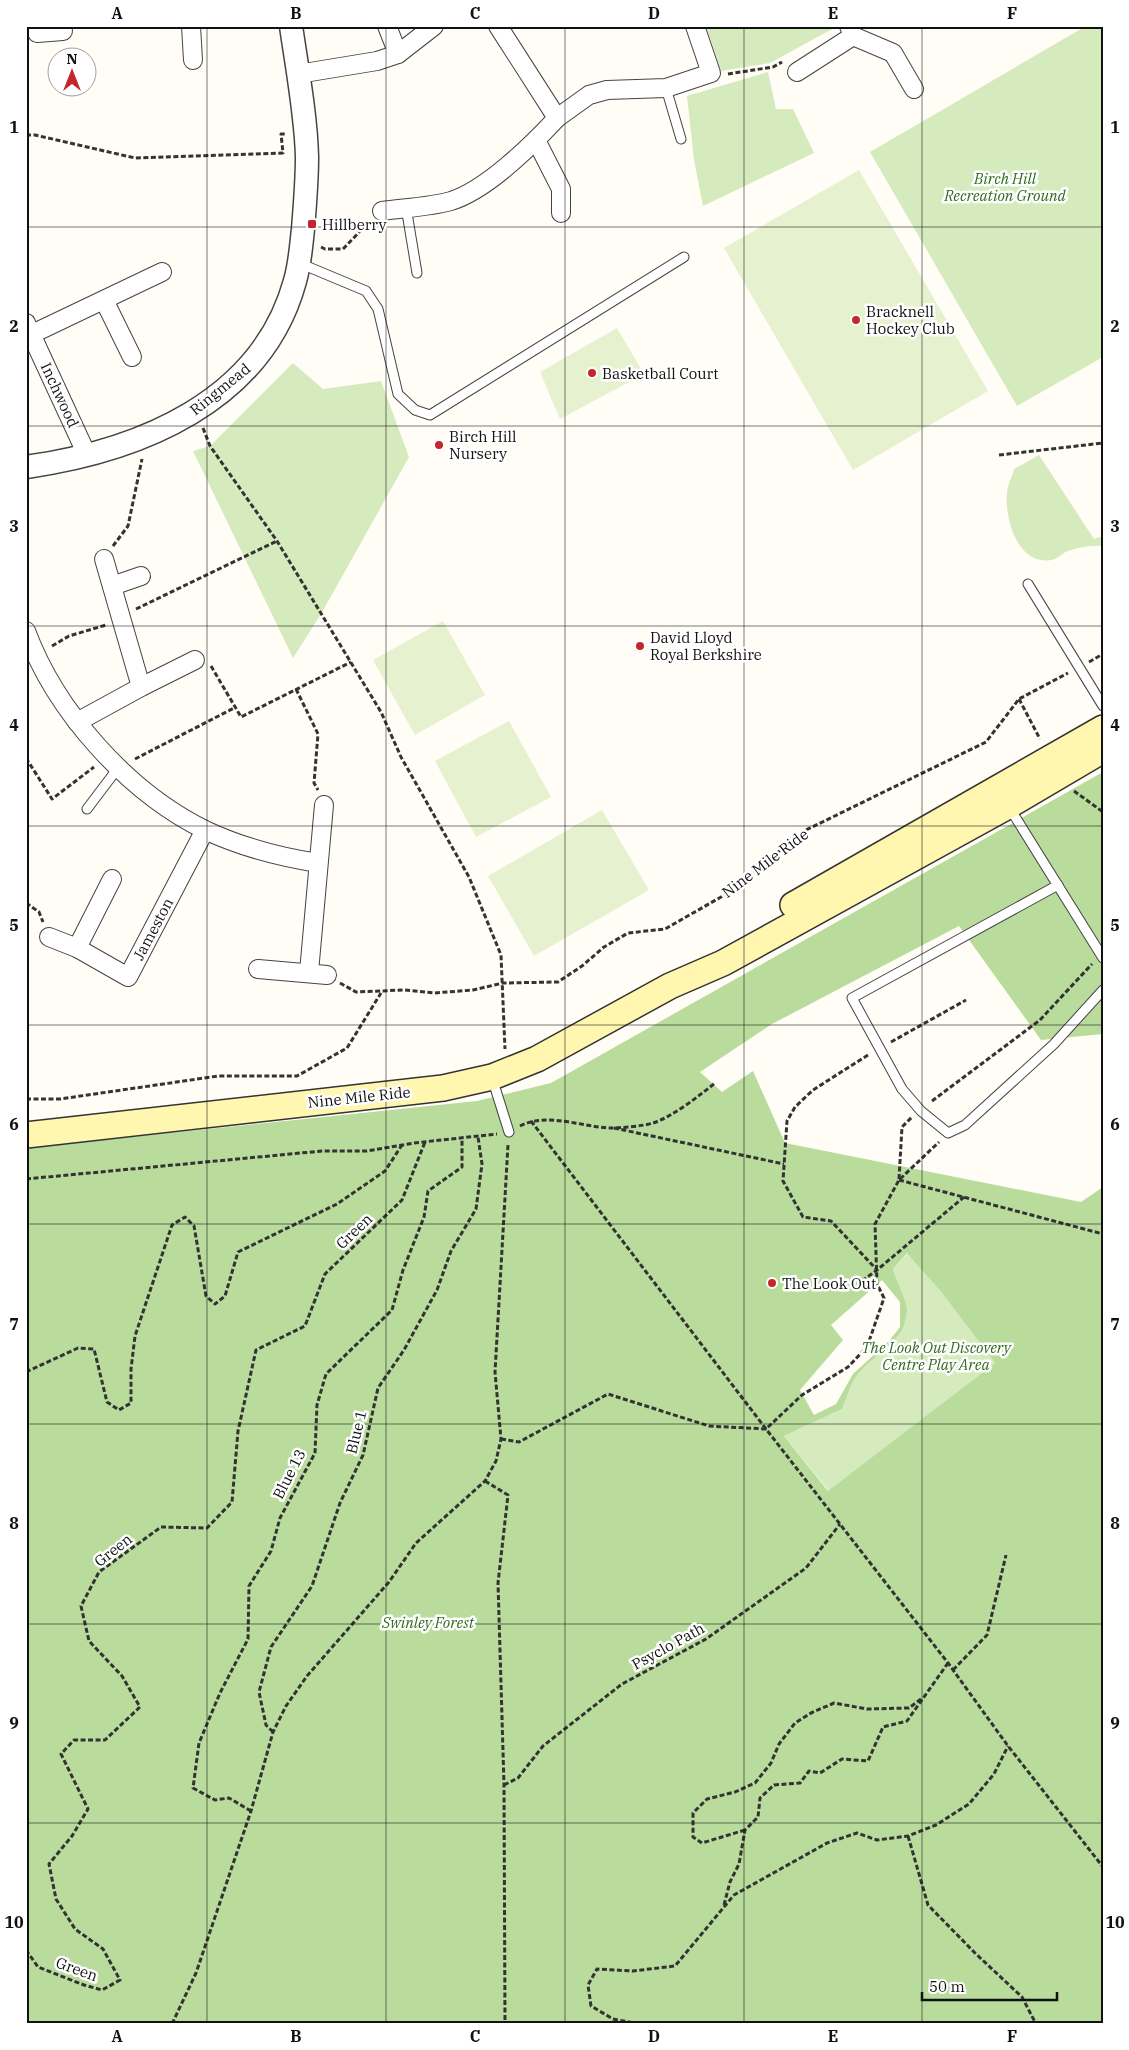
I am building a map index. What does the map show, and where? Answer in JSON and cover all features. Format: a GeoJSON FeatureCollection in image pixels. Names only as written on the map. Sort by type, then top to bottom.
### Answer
{"type":"FeatureCollection","features":[{"type":"Feature","properties":{"kind":"main road","name":"Nine Mile Ride"},"geometry":{"type":"LineString","coordinates":[[1002,797],[1103,728]]}},
{"type":"Feature","properties":{"kind":"main road","name":"Nine Mile Ride"},"geometry":{"type":"LineString","coordinates":[[26,1134],[443,1088],[500,1075],[537,1059],[670,986],[716,950],[1002,797],[1103,750]]}},
{"type":"Feature","properties":{"kind":"street"},"geometry":{"type":"LineString","coordinates":[[37,26],[37,33],[63,29]]}},
{"type":"Feature","properties":{"kind":"street"},"geometry":{"type":"LineString","coordinates":[[191,26],[193,60]]}},
{"type":"Feature","properties":{"kind":"street","name":"Ringmead"},"geometry":{"type":"LineString","coordinates":[[26,467],[88,455],[128,444],[192,413],[243,374],[256,360],[277,329],[295,282],[299,263],[305,195],[306,157],[291,26]]}},
{"type":"Feature","properties":{"kind":"street"},"geometry":{"type":"LineString","coordinates":[[387,26],[398,54]]}},
{"type":"Feature","properties":{"kind":"street"},"geometry":{"type":"LineString","coordinates":[[298,74],[377,61],[398,54],[434,26]]}},
{"type":"Feature","properties":{"kind":"street"},"geometry":{"type":"LineString","coordinates":[[498,26],[557,118]]}},
{"type":"Feature","properties":{"kind":"street"},"geometry":{"type":"LineString","coordinates":[[382,211],[450,201],[479,187],[536,140],[557,118],[589,95],[607,90],[666,88],[711,73],[695,26]]}},
{"type":"Feature","properties":{"kind":"street"},"geometry":{"type":"LineString","coordinates":[[793,65],[851,31],[893,53],[914,89]]}},
{"type":"Feature","properties":{"kind":"street"},"geometry":{"type":"LineString","coordinates":[[536,140],[561,189],[561,213]]}},
{"type":"Feature","properties":{"kind":"street","name":"Inchwood"},"geometry":{"type":"LineString","coordinates":[[88,455],[29,329],[104,300],[162,272]]}},
{"type":"Feature","properties":{"kind":"street"},"geometry":{"type":"LineString","coordinates":[[104,300],[132,357]]}},
{"type":"Feature","properties":{"kind":"street"},"geometry":{"type":"LineString","coordinates":[[104,559],[141,687]]}},
{"type":"Feature","properties":{"kind":"street"},"geometry":{"type":"LineString","coordinates":[[112,586],[141,576]]}},
{"type":"Feature","properties":{"kind":"street"},"geometry":{"type":"LineString","coordinates":[[30,645],[53,688],[78,722],[113,762],[161,804],[205,830],[239,844],[288,858],[318,863]]}},
{"type":"Feature","properties":{"kind":"street"},"geometry":{"type":"LineString","coordinates":[[78,722],[195,660]]}},
{"type":"Feature","properties":{"kind":"street"},"geometry":{"type":"LineString","coordinates":[[309,972],[324,805]]}},
{"type":"Feature","properties":{"kind":"street","name":"Jameston"},"geometry":{"type":"LineString","coordinates":[[49,936],[77,948],[128,977],[205,830]]}},
{"type":"Feature","properties":{"kind":"street"},"geometry":{"type":"LineString","coordinates":[[77,948],[112,879]]}},
{"type":"Feature","properties":{"kind":"street"},"geometry":{"type":"LineString","coordinates":[[258,969],[327,975]]}},
{"type":"Feature","properties":{"kind":"lane"},"geometry":{"type":"LineString","coordinates":[[666,88],[681,139]]}},
{"type":"Feature","properties":{"kind":"lane"},"geometry":{"type":"LineString","coordinates":[[406,207],[417,273]]}},
{"type":"Feature","properties":{"kind":"lane"},"geometry":{"type":"LineString","coordinates":[[299,263],[366,291],[378,309],[398,394],[415,410],[430,414],[684,257]]}},
{"type":"Feature","properties":{"kind":"lane"},"geometry":{"type":"LineString","coordinates":[[1028,584],[1103,706]]}},
{"type":"Feature","properties":{"kind":"lane"},"geometry":{"type":"LineString","coordinates":[[86,809],[113,762]]}},
{"type":"Feature","properties":{"kind":"lane"},"geometry":{"type":"LineString","coordinates":[[1002,797],[1103,958]]}},
{"type":"Feature","properties":{"kind":"lane"},"geometry":{"type":"LineString","coordinates":[[1058,885],[852,998],[902,1089],[921,1111],[948,1133],[965,1125],[1047,1050],[1103,990]]}},
{"type":"Feature","properties":{"kind":"lane"},"geometry":{"type":"LineString","coordinates":[[500,1075],[509,1132]]}},
{"type":"Feature","properties":{"kind":"path"},"geometry":{"type":"LineString","coordinates":[[711,73],[720,76],[739,71],[793,65]]}},
{"type":"Feature","properties":{"kind":"path"},"geometry":{"type":"LineString","coordinates":[[26,135],[34,135],[135,158],[283,153],[281,134],[304,134]]}},
{"type":"Feature","properties":{"kind":"path"},"geometry":{"type":"LineString","coordinates":[[317,245],[325,249],[343,249],[361,228],[382,211]]}},
{"type":"Feature","properties":{"kind":"path"},"geometry":{"type":"LineString","coordinates":[[202,427],[210,446],[277,541],[381,712],[401,757],[469,877],[500,955],[506,1052],[500,1075]]}},
{"type":"Feature","properties":{"kind":"path"},"geometry":{"type":"LineString","coordinates":[[999,455],[1103,443]]}},
{"type":"Feature","properties":{"kind":"path"},"geometry":{"type":"LineString","coordinates":[[104,559],[128,526],[142,455]]}},
{"type":"Feature","properties":{"kind":"path"},"geometry":{"type":"LineString","coordinates":[[30,645],[111,624],[122,616],[277,541]]}},
{"type":"Feature","properties":{"kind":"path"},"geometry":{"type":"LineString","coordinates":[[1094,659],[1103,654]]}},
{"type":"Feature","properties":{"kind":"path"},"geometry":{"type":"LineString","coordinates":[[195,660],[206,656],[240,717],[351,662]]}},
{"type":"Feature","properties":{"kind":"path","name":"Nine Mile Ride"},"geometry":{"type":"LineString","coordinates":[[327,975],[356,992],[404,990],[434,993],[463,991],[503,983],[558,982],[582,966],[604,947],[628,933],[665,929],[728,893],[804,831],[986,742],[1019,699],[1064,675]]}},
{"type":"Feature","properties":{"kind":"path"},"geometry":{"type":"LineString","coordinates":[[296,690],[318,734],[314,783],[324,805]]}},
{"type":"Feature","properties":{"kind":"path"},"geometry":{"type":"LineString","coordinates":[[1019,699],[1040,739]]}},
{"type":"Feature","properties":{"kind":"path"},"geometry":{"type":"LineString","coordinates":[[26,758],[52,799],[113,762],[234,708]]}},
{"type":"Feature","properties":{"kind":"path"},"geometry":{"type":"LineString","coordinates":[[1068,786],[1103,812]]}},
{"type":"Feature","properties":{"kind":"path"},"geometry":{"type":"LineString","coordinates":[[26,903],[39,912],[49,936]]}},
{"type":"Feature","properties":{"kind":"path"},"geometry":{"type":"LineString","coordinates":[[932,1101],[1040,1020],[1094,962]]}},
{"type":"Feature","properties":{"kind":"path"},"geometry":{"type":"LineString","coordinates":[[26,1100],[60,1099],[218,1076],[297,1076],[347,1048],[381,992]]}},
{"type":"Feature","properties":{"kind":"path"},"geometry":{"type":"LineString","coordinates":[[877,1270],[831,1221],[803,1217],[783,1182],[787,1121],[795,1107],[832,1076],[966,1000]]}},
{"type":"Feature","properties":{"kind":"path"},"geometry":{"type":"LineString","coordinates":[[611,1128],[653,1123],[692,1101],[715,1083]]}},
{"type":"Feature","properties":{"kind":"path"},"geometry":{"type":"LineString","coordinates":[[899,1180],[902,1128],[913,1116]]}},
{"type":"Feature","properties":{"kind":"path"},"geometry":{"type":"LineString","coordinates":[[26,1179],[322,1151],[367,1152],[402,1145],[509,1132],[530,1121],[575,1122],[611,1128],[784,1164]]}},
{"type":"Feature","properties":{"kind":"path"},"geometry":{"type":"LineString","coordinates":[[530,1121],[948,1663],[1008,1746],[1103,1867]]}},
{"type":"Feature","properties":{"kind":"path"},"geometry":{"type":"LineString","coordinates":[[172,2024],[196,1973],[251,1811],[273,1732],[286,1706],[307,1676],[389,1582],[416,1543],[485,1481],[496,1461],[501,1439],[496,1372],[509,1132]]}},
{"type":"Feature","properties":{"kind":"path"},"geometry":{"type":"LineString","coordinates":[[501,1439],[519,1442],[608,1394],[710,1426],[766,1429],[802,1395],[848,1367],[867,1347],[884,1298],[877,1284],[874,1224],[899,1180],[948,1133]]}},
{"type":"Feature","properties":{"kind":"path","name":"Blue 1"},"geometry":{"type":"LineString","coordinates":[[273,1732],[266,1725],[259,1692],[270,1647],[312,1586],[340,1502],[363,1455],[378,1388],[404,1350],[437,1290],[451,1251],[476,1209],[482,1164],[478,1137]]}},
{"type":"Feature","properties":{"kind":"path","name":"Blue 13"},"geometry":{"type":"LineString","coordinates":[[251,1811],[229,1798],[215,1800],[193,1788],[199,1743],[220,1693],[248,1639],[249,1586],[270,1551],[280,1518],[315,1453],[317,1404],[326,1374],[392,1310],[403,1270],[424,1217],[428,1191],[462,1167],[462,1138]]}},
{"type":"Feature","properties":{"kind":"path","name":"Green"},"geometry":{"type":"LineString","coordinates":[[26,1950],[38,1967],[84,1985],[102,1990],[120,1980],[103,1949],[75,1930],[56,1900],[49,1864],[72,1836],[88,1809],[61,1754],[74,1740],[105,1740],[140,1707],[122,1676],[89,1641],[82,1606],[100,1572],[161,1527],[208,1528],[232,1502],[238,1432],[256,1350],[305,1326],[326,1274],[402,1200],[424,1142]]}},
{"type":"Feature","properties":{"kind":"path","name":"Green"},"geometry":{"type":"LineString","coordinates":[[26,1372],[78,1348],[94,1349],[107,1402],[119,1410],[131,1403],[131,1369],[134,1336],[172,1225],[185,1216],[194,1226],[206,1296],[215,1304],[225,1296],[238,1252],[337,1204],[385,1171],[402,1145]]}},
{"type":"Feature","properties":{"kind":"path"},"geometry":{"type":"LineString","coordinates":[[899,1180],[1103,1234]]}},
{"type":"Feature","properties":{"kind":"path"},"geometry":{"type":"LineString","coordinates":[[862,1281],[964,1197]]}},
{"type":"Feature","properties":{"kind":"path"},"geometry":{"type":"LineString","coordinates":[[485,1481],[508,1495],[498,1584],[504,1785],[505,2024]]}},
{"type":"Feature","properties":{"kind":"path","name":"Psyclo Path"},"geometry":{"type":"LineString","coordinates":[[504,1785],[518,1778],[543,1746],[622,1684],[706,1639],[806,1568],[840,1524]]}},
{"type":"Feature","properties":{"kind":"path"},"geometry":{"type":"LineString","coordinates":[[953,1670],[987,1635],[1006,1555]]}},
{"type":"Feature","properties":{"kind":"path"},"geometry":{"type":"LineString","coordinates":[[925,1696],[909,1708],[867,1709],[834,1703],[811,1713],[795,1723],[779,1744],[771,1763],[755,1783],[735,1792],[707,1799],[693,1814],[693,1836],[702,1842],[745,1830],[758,1817],[760,1798],[774,1785],[800,1783],[809,1771],[820,1773],[842,1759],[868,1761],[883,1726],[907,1721],[925,1696],[948,1663]]}},
{"type":"Feature","properties":{"kind":"path"},"geometry":{"type":"LineString","coordinates":[[640,2024],[613,2019],[591,2006],[588,1985],[597,1969],[633,1970],[675,1966],[734,1895],[827,1843],[857,1833],[877,1840],[908,1836],[936,1825],[969,1804],[994,1774],[1008,1746]]}},
{"type":"Feature","properties":{"kind":"path"},"geometry":{"type":"LineString","coordinates":[[723,1908],[730,1882],[739,1864],[745,1830]]}},
{"type":"Feature","properties":{"kind":"path"},"geometry":{"type":"LineString","coordinates":[[908,1836],[928,1905],[975,1954],[1022,1997],[1036,2024]]}},
{"type":"Feature","properties":{"kind":"green space"},"geometry":{"type":"Polygon","coordinates":[[[706,26],[834,26],[834,28],[770,63],[721,71],[706,26]]]}},
{"type":"Feature","properties":{"kind":"green space","name":"Birch Hill Recreation Ground"},"geometry":{"type":"Polygon","coordinates":[[[1086,26],[1103,26],[1103,357],[1017,406],[870,152],[1086,26]]]}},
{"type":"Feature","properties":{"kind":"green space"},"geometry":{"type":"Polygon","coordinates":[[[768,72],[776,109],[793,109],[814,153],[703,206],[694,160],[687,96],[768,72]]]}},
{"type":"Feature","properties":{"kind":"green space","name":"Bracknell Hockey Club"},"geometry":{"type":"Polygon","coordinates":[[[859,170],[988,391],[853,470],[724,248],[859,170]]]}},
{"type":"Feature","properties":{"kind":"green space","name":"Basketball Court"},"geometry":{"type":"Polygon","coordinates":[[[617,328],[644,374],[560,419],[540,372],[617,328]]]}},
{"type":"Feature","properties":{"kind":"green space"},"geometry":{"type":"Polygon","coordinates":[[[293,363],[323,389],[381,381],[409,457],[321,614],[293,658],[193,451],[210,446],[293,363]]]}},
{"type":"Feature","properties":{"kind":"green space"},"geometry":{"type":"Polygon","coordinates":[[[1039,455],[1094,539],[1103,536],[1103,546],[1076,548],[1051,560],[1040,560],[1030,556],[1022,548],[1011,527],[1007,503],[1008,489],[1014,469],[1039,455]]]}},
{"type":"Feature","properties":{"kind":"green space"},"geometry":{"type":"Polygon","coordinates":[[[443,621],[485,695],[415,735],[373,660],[443,621]]]}},
{"type":"Feature","properties":{"kind":"green space"},"geometry":{"type":"Polygon","coordinates":[[[509,721],[551,797],[476,837],[435,761],[509,721]]]}},
{"type":"Feature","properties":{"kind":"green space","name":"Swinley Forest"},"geometry":{"type":"Polygon","coordinates":[[[1103,772],[1103,1034],[1041,1040],[959,926],[772,1024],[700,1072],[722,1092],[753,1071],[785,1143],[1081,1202],[1103,1187],[1103,2024],[26,2024],[26,1148],[477,1101],[551,1083],[1103,772]],[[907,1253],[893,1269],[907,1306],[906,1320],[902,1330],[889,1346],[865,1366],[855,1378],[842,1409],[784,1436],[828,1491],[995,1363],[942,1293],[907,1253]],[[882,1280],[831,1325],[843,1340],[800,1390],[814,1415],[836,1404],[853,1374],[889,1341],[900,1327],[900,1302],[882,1280]]]}},
{"type":"Feature","properties":{"kind":"green space"},"geometry":{"type":"Polygon","coordinates":[[[602,810],[649,890],[534,956],[488,876],[602,810]]]}},
{"type":"Feature","properties":{"kind":"green space","name":"The Look Out Discovery Centre Play Area"},"geometry":{"type":"Polygon","coordinates":[[[908,1253],[942,1293],[995,1363],[829,1491],[784,1436],[842,1409],[855,1377],[889,1346],[902,1330],[906,1320],[907,1306],[893,1269],[908,1253]]]}},
{"type":"Feature","properties":{"kind":"place","name":"Hillberry"},"geometry":{"type":"Point","coordinates":[312,224]}},
{"type":"Feature","properties":{"kind":"place","name":"Bracknell Hockey Club"},"geometry":{"type":"Point","coordinates":[856,320]}},
{"type":"Feature","properties":{"kind":"place","name":"Basketball Court"},"geometry":{"type":"Point","coordinates":[592,373]}},
{"type":"Feature","properties":{"kind":"place","name":"Birch Hill Nursery"},"geometry":{"type":"Point","coordinates":[439,445]}},
{"type":"Feature","properties":{"kind":"place","name":"David Lloyd Royal Berkshire"},"geometry":{"type":"Point","coordinates":[640,646]}},
{"type":"Feature","properties":{"kind":"place","name":"The Look Out"},"geometry":{"type":"Point","coordinates":[772,1283]}}]}
